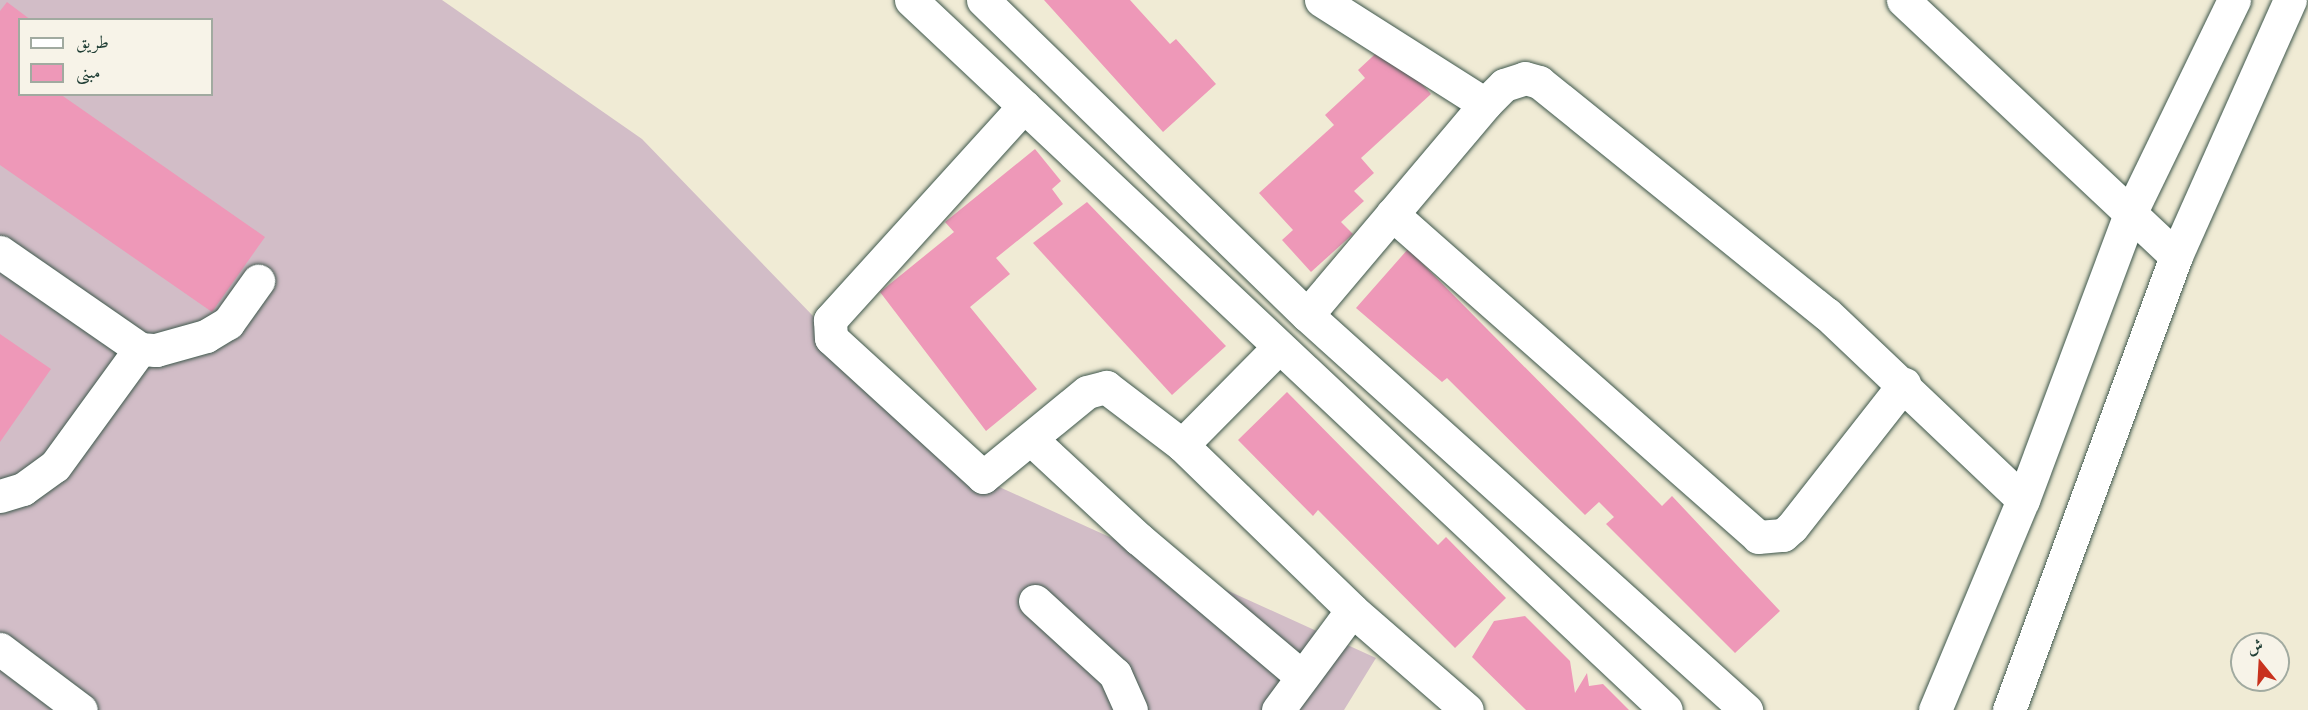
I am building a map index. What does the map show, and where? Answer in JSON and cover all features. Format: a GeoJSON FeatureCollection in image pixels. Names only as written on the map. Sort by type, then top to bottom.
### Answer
{"type":"FeatureCollection","features":[{"type":"Feature","properties":{"kind":"street"},"geometry":{"type":"LineString","coordinates":[[910,0],[1666,710]]}},
{"type":"Feature","properties":{"kind":"street"},"geometry":{"type":"LineString","coordinates":[[983,0],[1307,315],[1746,710]]}},
{"type":"Feature","properties":{"kind":"street"},"geometry":{"type":"LineString","coordinates":[[1321,0],[1485,104]]}},
{"type":"Feature","properties":{"kind":"street"},"geometry":{"type":"LineString","coordinates":[[1903,0],[2176,256]]}},
{"type":"Feature","properties":{"kind":"street"},"geometry":{"type":"LineString","coordinates":[[1935,710],[2023,501],[2130,214],[2234,0]]}},
{"type":"Feature","properties":{"kind":"street"},"geometry":{"type":"LineString","coordinates":[[2008,710],[2176,256],[2290,0]]}},
{"type":"Feature","properties":{"kind":"street"},"geometry":{"type":"LineString","coordinates":[[1307,315],[1485,104],[1513,79],[1539,82],[1827,314],[1904,384],[2023,501]]}},
{"type":"Feature","properties":{"kind":"street"},"geometry":{"type":"LineString","coordinates":[[1024,106],[830,320],[827,332],[976,475],[994,472],[1033,441],[1087,392],[1106,387],[1182,446],[1352,610],[1467,710]]}},
{"type":"Feature","properties":{"kind":"street"},"geometry":{"type":"LineString","coordinates":[[1392,214],[1758,537],[1783,535],[1792,527],[1904,384]]}},
{"type":"Feature","properties":{"kind":"street"},"geometry":{"type":"LineString","coordinates":[[0,252],[140,349],[156,350],[206,336],[228,323],[258,281]]}},
{"type":"Feature","properties":{"kind":"street"},"geometry":{"type":"LineString","coordinates":[[1182,446],[1280,346]]}},
{"type":"Feature","properties":{"kind":"street"},"geometry":{"type":"LineString","coordinates":[[0,496],[23,489],[55,466],[140,349]]}},
{"type":"Feature","properties":{"kind":"street"},"geometry":{"type":"LineString","coordinates":[[1033,441],[1138,540],[1301,676]]}},
{"type":"Feature","properties":{"kind":"street"},"geometry":{"type":"LineString","coordinates":[[1035,601],[1115,674],[1131,710]]}},
{"type":"Feature","properties":{"kind":"street"},"geometry":{"type":"LineString","coordinates":[[1278,710],[1352,610]]}},
{"type":"Feature","properties":{"kind":"street"},"geometry":{"type":"LineString","coordinates":[[0,649],[81,710]]}},
{"type":"Feature","properties":{"kind":"shaded area"},"geometry":{"type":"Polygon","coordinates":[[[0,0],[442,0],[642,139],[962,470],[1376,658],[1344,710],[0,710],[0,0]]]}},
{"type":"Feature","properties":{"kind":"building"},"geometry":{"type":"Polygon","coordinates":[[[1044,0],[1130,0],[1170,44],[1176,39],[1216,84],[1163,132],[1044,0]]]}},
{"type":"Feature","properties":{"kind":"building"},"geometry":{"type":"Polygon","coordinates":[[[7,2],[28,18],[18,18],[18,96],[63,96],[265,237],[212,312],[0,165],[0,11],[7,2]]]}},
{"type":"Feature","properties":{"kind":"building"},"geometry":{"type":"Polygon","coordinates":[[[1386,44],[1431,94],[1361,158],[1374,173],[1354,191],[1364,201],[1341,222],[1353,234],[1311,272],[1282,240],[1293,230],[1259,193],[1334,125],[1325,115],[1365,78],[1358,70],[1386,44]]]}},
{"type":"Feature","properties":{"kind":"building"},"geometry":{"type":"Polygon","coordinates":[[[1035,149],[1061,181],[1052,189],[1063,204],[996,258],[1010,274],[970,307],[1037,389],[986,431],[880,292],[954,232],[945,222],[1035,149]]]}},
{"type":"Feature","properties":{"kind":"building"},"geometry":{"type":"Polygon","coordinates":[[[1087,202],[1226,346],[1172,395],[1033,243],[1087,202]]]}},
{"type":"Feature","properties":{"kind":"building"},"geometry":{"type":"Polygon","coordinates":[[[1408,249],[1662,506],[1672,496],[1780,611],[1735,653],[1606,524],[1614,517],[1599,502],[1585,515],[1447,378],[1442,382],[1356,308],[1408,249]]]}},
{"type":"Feature","properties":{"kind":"building"},"geometry":{"type":"Polygon","coordinates":[[[0,334],[51,369],[0,442],[0,334]]]}},
{"type":"Feature","properties":{"kind":"building"},"geometry":{"type":"Polygon","coordinates":[[[1287,392],[1438,545],[1446,537],[1506,598],[1455,648],[1318,510],[1313,516],[1238,440],[1287,392]]]}},
{"type":"Feature","properties":{"kind":"building"},"geometry":{"type":"Polygon","coordinates":[[[1525,616],[1570,661],[1575,693],[1587,673],[1589,686],[1603,684],[1629,710],[1526,710],[1472,657],[1494,621],[1525,616]]]}}]}
